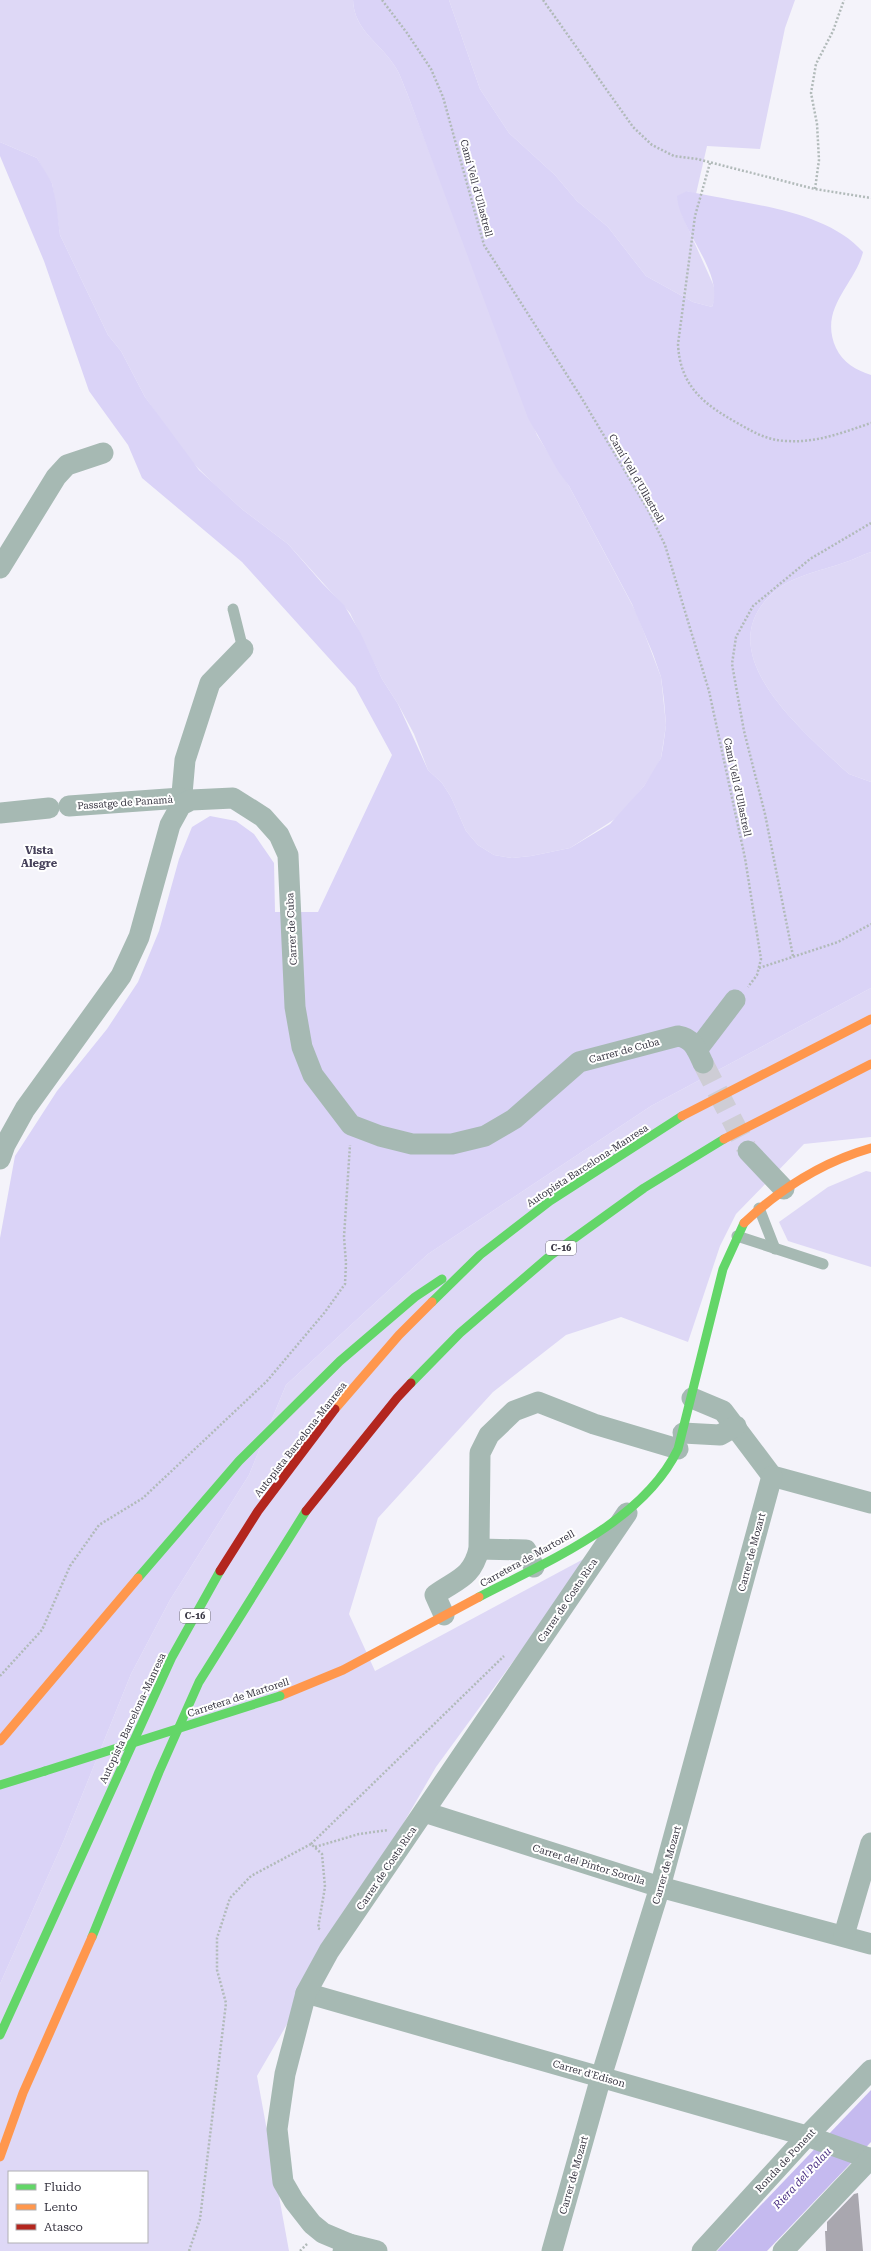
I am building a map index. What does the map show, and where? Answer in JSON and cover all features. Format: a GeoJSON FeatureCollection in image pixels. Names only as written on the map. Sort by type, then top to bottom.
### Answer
{"type":"FeatureCollection","features":[{"type":"Feature","properties":{"kind":"main road","name":"Autopista Barcelona-Manresa"},"geometry":{"type":"LineString","coordinates":[[0,2035],[172,1658],[214,1581],[258,1511],[325,1421],[399,1335],[480,1255],[550,1201],[686,1114],[871,1019]]}},
{"type":"Feature","properties":{"kind":"main road","name":"C-16"},"geometry":{"type":"LineString","coordinates":[[0,2128],[23,2093],[73,1983],[159,1772],[199,1682],[252,1593],[309,1506],[397,1398],[460,1333],[551,1255],[644,1188],[715,1144],[871,1064]]}},
{"type":"Feature","properties":{"kind":"main road","name":"Carretera de Martorell"},"geometry":{"type":"LineString","coordinates":[[0,1785],[280,1696],[333,1674],[597,1532],[629,1509],[652,1487],[674,1459],[681,1441],[723,1269],[743,1224],[759,1208],[784,1189],[842,1156],[871,1148]]}},
{"type":"Feature","properties":{"kind":"main road"},"geometry":{"type":"LineString","coordinates":[[0,1741],[140,1575],[239,1461],[340,1361],[415,1297],[480,1255]]}},
{"type":"Feature","properties":{"kind":"main road"},"geometry":{"type":"LineString","coordinates":[[0,2157],[23,2093]]}},
{"type":"Feature","properties":{"kind":"street"},"geometry":{"type":"LineString","coordinates":[[0,568],[56,477],[67,465],[102,453]]}},
{"type":"Feature","properties":{"kind":"street"},"geometry":{"type":"LineString","coordinates":[[0,1159],[5,1145],[24,1109],[121,976],[139,937],[170,825],[181,801],[185,760],[210,683],[243,649]]}},
{"type":"Feature","properties":{"kind":"street","name":"Carrer de Cuba"},"geometry":{"type":"LineString","coordinates":[[181,801],[233,798],[264,817],[279,834],[288,855],[295,1007],[302,1047],[312,1075],[351,1125],[380,1136],[412,1144],[452,1144],[485,1136],[514,1119],[579,1062],[678,1036],[687,1037],[700,1056],[735,1000]]}},
{"type":"Feature","properties":{"kind":"street","name":"Passatge de Panamà"},"geometry":{"type":"LineString","coordinates":[[0,813],[59,807],[181,801]]}},
{"type":"Feature","properties":{"kind":"street"},"geometry":{"type":"LineString","coordinates":[[748,1151],[784,1189]]}},
{"type":"Feature","properties":{"kind":"street"},"geometry":{"type":"LineString","coordinates":[[692,1398],[723,1411],[736,1426],[772,1476],[871,1503]]}},
{"type":"Feature","properties":{"kind":"street"},"geometry":{"type":"LineString","coordinates":[[444,1615],[436,1595],[463,1577],[475,1564],[479,1549],[480,1453],[489,1435],[514,1411],[538,1402],[594,1424],[681,1441],[720,1435],[736,1426]]}},
{"type":"Feature","properties":{"kind":"street","name":"Carrer de Mozart"},"geometry":{"type":"LineString","coordinates":[[552,2251],[601,2077],[660,1887],[772,1476]]}},
{"type":"Feature","properties":{"kind":"street","name":"Carrer de Costa Rica"},"geometry":{"type":"LineString","coordinates":[[377,2251],[346,2248],[323,2233],[312,2224],[294,2201],[284,2182],[277,2129],[285,2074],[306,1992],[335,1942],[629,1509]]}},
{"type":"Feature","properties":{"kind":"street"},"geometry":{"type":"LineString","coordinates":[[479,1549],[526,1550],[534,1567]]}},
{"type":"Feature","properties":{"kind":"street","name":"Carrer del Pintor Sorolla"},"geometry":{"type":"LineString","coordinates":[[424,1812],[660,1887],[844,1935],[871,1944]]}},
{"type":"Feature","properties":{"kind":"street"},"geometry":{"type":"LineString","coordinates":[[844,1935],[871,1843]]}},
{"type":"Feature","properties":{"kind":"street","name":"Carrer d'Edison"},"geometry":{"type":"LineString","coordinates":[[306,1992],[812,2138],[869,2161]]}},
{"type":"Feature","properties":{"kind":"street","name":"Ronda de Ponent"},"geometry":{"type":"LineString","coordinates":[[702,2251],[812,2138],[871,2070]]}},
{"type":"Feature","properties":{"kind":"street"},"geometry":{"type":"LineString","coordinates":[[783,2251],[869,2161]]}},
{"type":"Feature","properties":{"kind":"lane"},"geometry":{"type":"LineString","coordinates":[[233,609],[243,649]]}},
{"type":"Feature","properties":{"kind":"lane"},"geometry":{"type":"LineString","coordinates":[[759,1208],[775,1249]]}},
{"type":"Feature","properties":{"kind":"lane"},"geometry":{"type":"LineString","coordinates":[[737,1236],[823,1264]]}},
{"type":"Feature","properties":{"kind":"path","name":"Camí Vell d'Ullastrell"},"geometry":{"type":"LineString","coordinates":[[382,0],[407,33],[431,69],[443,97],[484,246],[581,397],[648,510],[665,545],[709,691],[747,866],[758,933],[761,959],[757,975],[735,1000]]}},
{"type":"Feature","properties":{"kind":"path"},"geometry":{"type":"LineString","coordinates":[[543,0],[638,131],[652,144],[674,156],[710,162],[815,189],[871,198]]}},
{"type":"Feature","properties":{"kind":"path"},"geometry":{"type":"LineString","coordinates":[[815,189],[819,160],[817,124],[811,93],[816,64],[833,31],[844,0]]}},
{"type":"Feature","properties":{"kind":"path"},"geometry":{"type":"LineString","coordinates":[[710,162],[695,216],[678,344],[679,357],[690,385],[712,409],[771,439],[795,441],[818,439],[871,423]]}},
{"type":"Feature","properties":{"kind":"path"},"geometry":{"type":"LineString","coordinates":[[793,956],[765,814],[742,723],[732,664],[736,637],[753,606],[810,559],[871,523]]}},
{"type":"Feature","properties":{"kind":"path"},"geometry":{"type":"LineString","coordinates":[[759,968],[838,942],[871,924]]}},
{"type":"Feature","properties":{"kind":"path"},"geometry":{"type":"LineString","coordinates":[[0,1676],[42,1630],[70,1566],[99,1525],[143,1498],[267,1381],[325,1312],[345,1284],[346,1263],[344,1237],[351,1125]]}},
{"type":"Feature","properties":{"kind":"path"},"geometry":{"type":"LineString","coordinates":[[188,2251],[200,2219],[226,2003],[218,1970],[217,1938],[230,1898],[251,1876],[311,1844],[509,1652]]}},
{"type":"Feature","properties":{"kind":"path"},"geometry":{"type":"LineString","coordinates":[[315,1847],[359,1834],[393,1830]]}},
{"type":"Feature","properties":{"kind":"path"},"geometry":{"type":"LineString","coordinates":[[311,1844],[322,1854],[325,1888],[318,1928],[335,1942]]}},
{"type":"Feature","properties":{"kind":"shaded area"},"geometry":{"type":"Polygon","coordinates":[[[0,0],[353,0],[354,10],[362,28],[388,57],[396,68],[401,79],[537,435],[569,486],[637,614],[661,677],[666,725],[661,758],[644,786],[618,817],[570,848],[531,856],[512,858],[494,855],[478,845],[466,831],[451,797],[442,783],[428,770],[414,734],[398,704],[382,679],[350,613],[288,544],[243,510],[193,463],[145,397],[121,351],[108,335],[60,235],[52,183],[37,158],[0,142],[0,0]]]}},
{"type":"Feature","properties":{"kind":"shaded area"},"geometry":{"type":"Polygon","coordinates":[[[353,0],[449,0],[480,89],[509,133],[555,175],[577,201],[608,227],[646,276],[693,302],[712,307],[714,294],[712,280],[707,266],[685,223],[680,209],[677,196],[687,191],[756,204],[804,217],[827,226],[846,237],[863,252],[859,264],[840,297],[835,309],[832,321],[832,334],[836,348],[842,358],[860,371],[871,375],[871,552],[847,562],[816,571],[781,586],[774,592],[756,615],[750,639],[755,663],[767,687],[784,710],[803,731],[849,774],[871,782],[871,988],[651,1106],[428,1254],[286,1385],[249,1475],[170,1600],[131,1674],[64,1840],[0,1984],[0,1238],[15,1156],[57,1091],[107,1029],[138,982],[159,931],[179,859],[192,827],[210,816],[236,821],[254,834],[274,863],[275,912],[318,912],[392,755],[355,687],[242,562],[142,478],[128,445],[89,391],[44,261],[0,156],[0,142],[37,158],[52,183],[60,235],[108,335],[121,351],[145,397],[199,470],[243,510],[288,544],[322,583],[344,605],[360,632],[382,679],[398,704],[428,770],[442,783],[451,797],[466,831],[478,845],[494,855],[512,858],[531,856],[570,848],[610,824],[644,786],[661,758],[663,747],[666,725],[664,700],[661,677],[653,654],[632,604],[569,486],[558,471],[528,418],[407,93],[396,68],[362,28],[354,10],[353,0]]]}},
{"type":"Feature","properties":{"kind":"shaded area"},"geometry":{"type":"Polygon","coordinates":[[[449,0],[795,0],[785,28],[760,149],[707,146],[696,194],[687,191],[682,215],[713,284],[716,295],[712,307],[693,302],[646,276],[608,227],[577,201],[555,175],[509,133],[480,89],[449,0]]]}},
{"type":"Feature","properties":{"kind":"shaded area"},"geometry":{"type":"Polygon","coordinates":[[[871,552],[871,782],[849,774],[803,731],[784,710],[767,687],[755,663],[750,639],[756,615],[774,592],[781,586],[816,571],[847,562],[871,552]]]}},
{"type":"Feature","properties":{"kind":"shaded area"},"geometry":{"type":"Polygon","coordinates":[[[871,988],[871,1137],[804,1144],[736,1214],[720,1246],[688,1342],[621,1317],[566,1335],[493,1392],[378,1518],[349,1614],[375,1671],[591,1555],[436,1767],[257,2076],[289,2251],[0,2251],[0,1984],[64,1840],[131,1674],[170,1600],[249,1475],[286,1385],[428,1254],[651,1106],[871,988]]]}},
{"type":"Feature","properties":{"kind":"shaded area"},"geometry":{"type":"Polygon","coordinates":[[[866,1171],[871,1172],[871,1267],[788,1241],[779,1222],[828,1187],[866,1171]]]}},
{"type":"Feature","properties":{"kind":"water","name":"Riera del Palau"},"geometry":{"type":"Polygon","coordinates":[[[871,2090],[871,2142],[767,2251],[717,2251],[871,2090]]]}},
{"type":"Feature","properties":{"kind":"building"},"geometry":{"type":"Polygon","coordinates":[[[858,2193],[863,2251],[826,2251],[825,2231],[827,2231],[827,2222],[854,2194],[858,2193]]]}},
{"type":"Feature","properties":{"kind":"tunnel"},"geometry":{"type":"LineString","coordinates":[[703,1063],[746,1147]]}},
{"type":"Feature","properties":{"kind":"traffic: fast"},"geometry":{"type":"LineString","coordinates":[[432,1302],[480,1255],[550,1201],[682,1116]]}},
{"type":"Feature","properties":{"kind":"traffic: fast"},"geometry":{"type":"LineString","coordinates":[[411,1383],[460,1333],[551,1255],[644,1188],[724,1139]]}},
{"type":"Feature","properties":{"kind":"traffic: fast"},"geometry":{"type":"LineString","coordinates":[[479,1597],[563,1554],[591,1537],[618,1518],[642,1498],[662,1475],[678,1449],[723,1269],[744,1223]]}},
{"type":"Feature","properties":{"kind":"traffic: fast"},"geometry":{"type":"LineString","coordinates":[[138,1578],[239,1461],[340,1361],[415,1297],[442,1279]]}},
{"type":"Feature","properties":{"kind":"traffic: fast"},"geometry":{"type":"LineString","coordinates":[[92,1937],[159,1772],[199,1682],[306,1511]]}},
{"type":"Feature","properties":{"kind":"traffic: fast"},"geometry":{"type":"LineString","coordinates":[[0,2035],[172,1657],[220,1571]]}},
{"type":"Feature","properties":{"kind":"traffic: fast"},"geometry":{"type":"LineString","coordinates":[[45,1771],[280,1696]]}},
{"type":"Feature","properties":{"kind":"traffic: fast"},"geometry":{"type":"LineString","coordinates":[[0,1785],[45,1771]]}},
{"type":"Feature","properties":{"kind":"traffic: slow"},"geometry":{"type":"LineString","coordinates":[[682,1116],[871,1019]]}},
{"type":"Feature","properties":{"kind":"traffic: slow"},"geometry":{"type":"LineString","coordinates":[[724,1139],[871,1064]]}},
{"type":"Feature","properties":{"kind":"traffic: slow"},"geometry":{"type":"LineString","coordinates":[[744,1223],[773,1198],[803,1178],[836,1161],[871,1148]]}},
{"type":"Feature","properties":{"kind":"traffic: slow"},"geometry":{"type":"LineString","coordinates":[[335,1409],[399,1335],[432,1302]]}},
{"type":"Feature","properties":{"kind":"traffic: slow"},"geometry":{"type":"LineString","coordinates":[[0,1741],[138,1578]]}},
{"type":"Feature","properties":{"kind":"traffic: slow"},"geometry":{"type":"LineString","coordinates":[[280,1696],[343,1670],[479,1597]]}},
{"type":"Feature","properties":{"kind":"traffic: slow"},"geometry":{"type":"LineString","coordinates":[[0,2157],[23,2093],[92,1937]]}},
{"type":"Feature","properties":{"kind":"traffic: jam"},"geometry":{"type":"LineString","coordinates":[[306,1511],[397,1398],[411,1383]]}},
{"type":"Feature","properties":{"kind":"traffic: jam"},"geometry":{"type":"LineString","coordinates":[[220,1571],[258,1511],[335,1409]]}},
{"type":"Feature","properties":{"kind":"district","name":"Vista Alegre"},"geometry":{"type":"Point","coordinates":[39,856]}}]}
